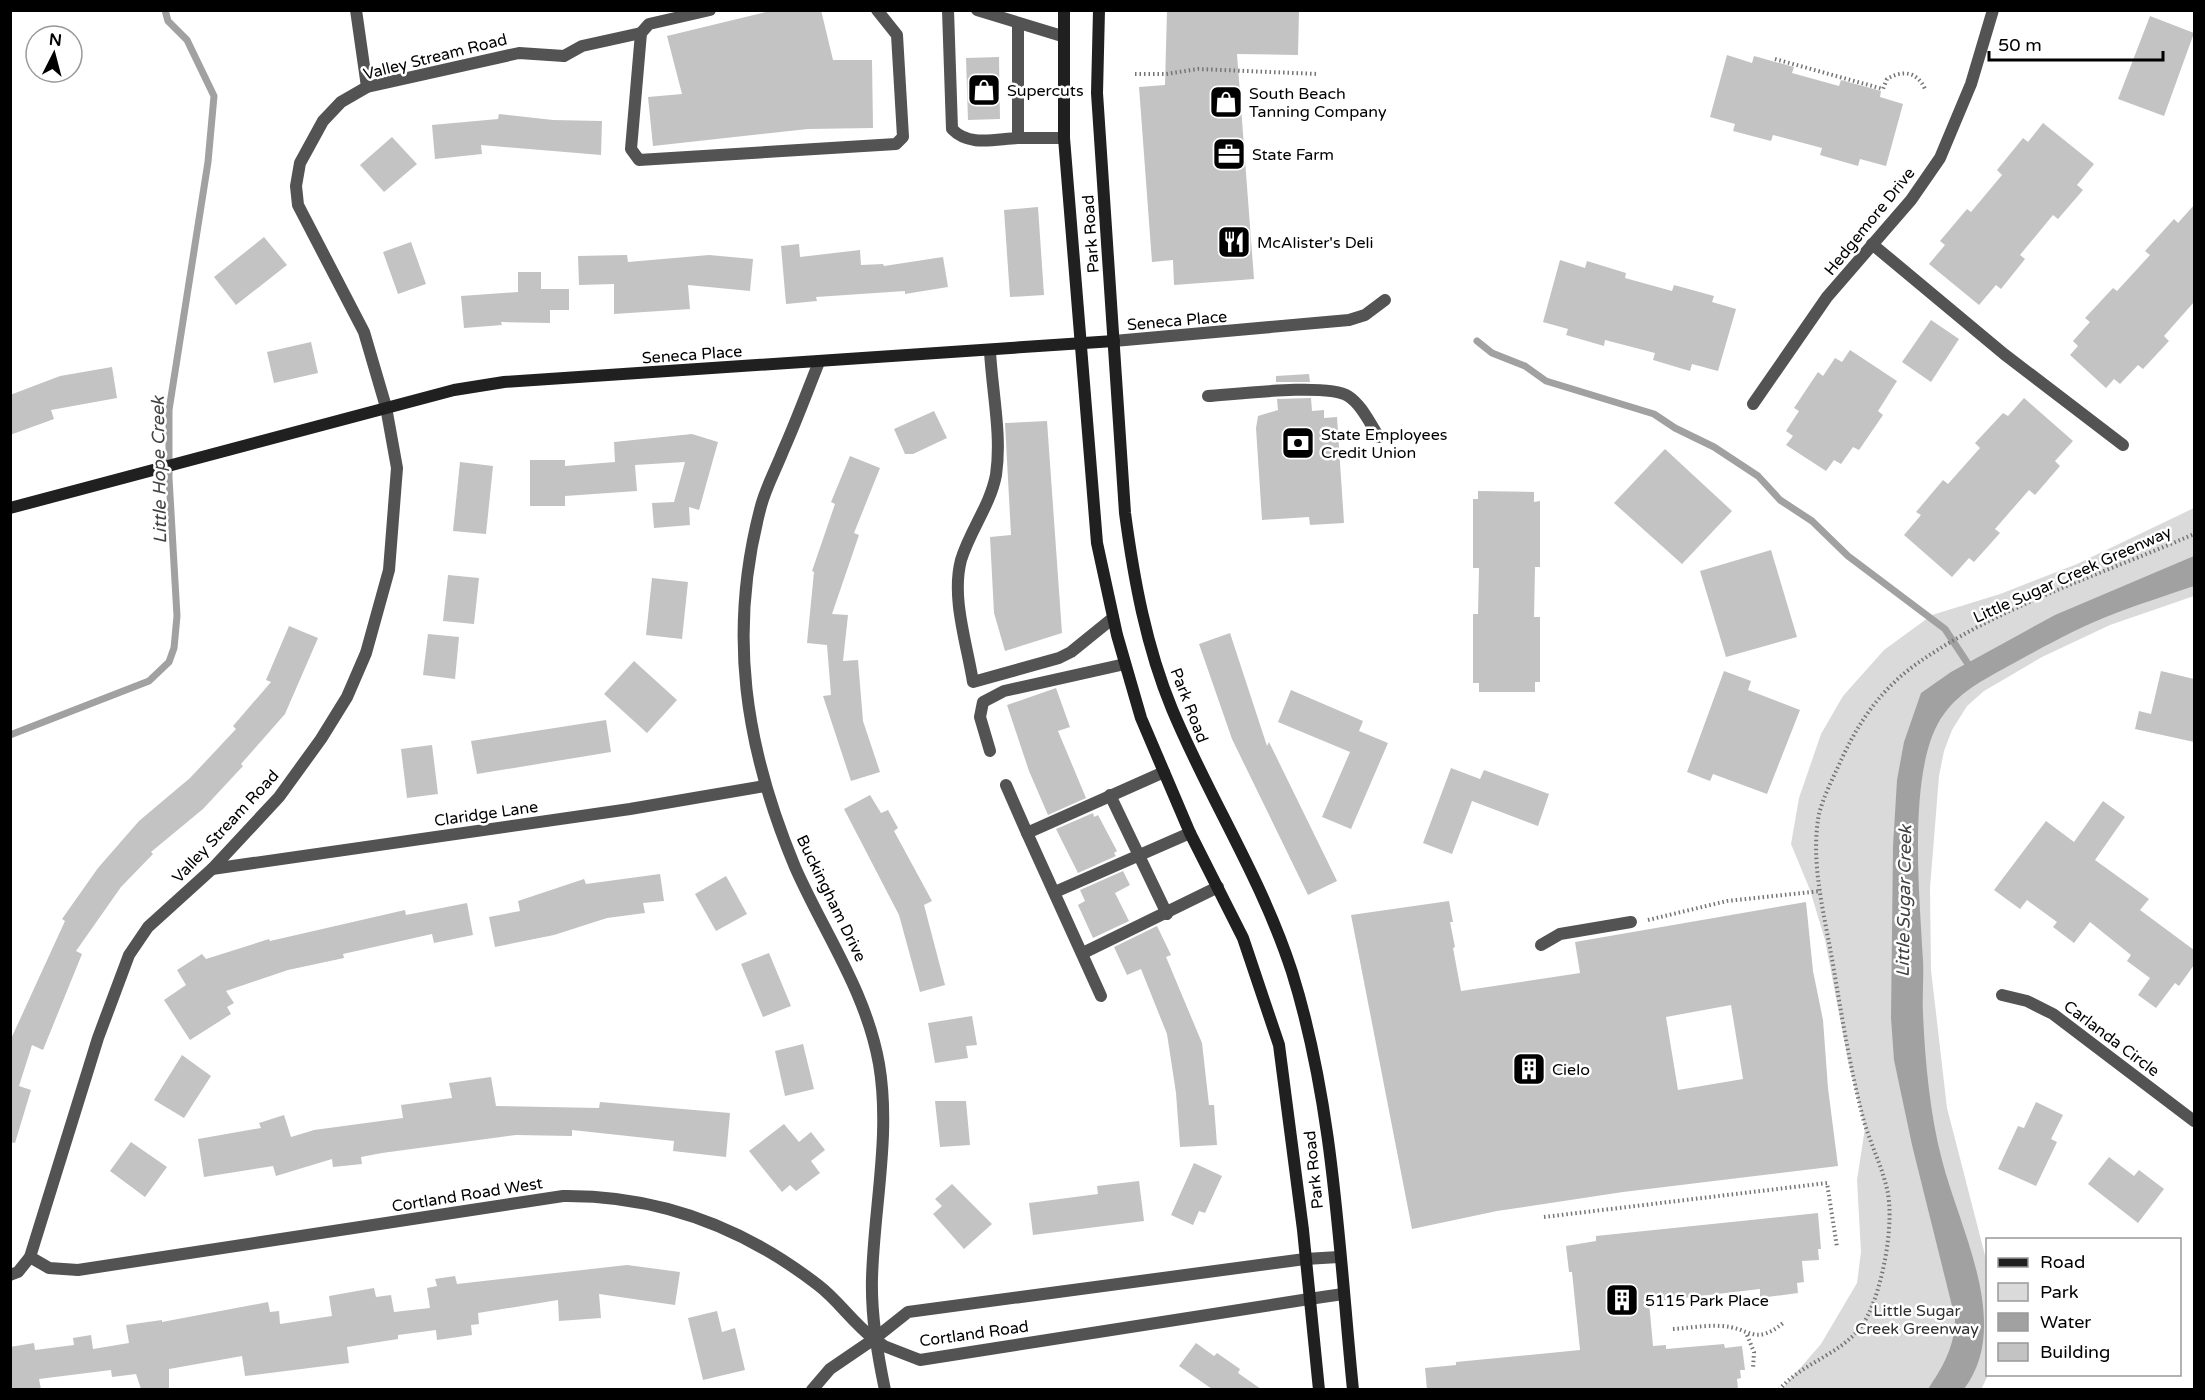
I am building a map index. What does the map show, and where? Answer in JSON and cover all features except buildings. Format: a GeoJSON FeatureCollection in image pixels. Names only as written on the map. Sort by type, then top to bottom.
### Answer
{"type":"FeatureCollection","features":[{"type":"Feature","properties":{"kind":"main road","name":"Park Road"},"geometry":{"type":"LineString","coordinates":[[1064,10],[1062,36],[1064,138],[1083,344],[1097,543],[1113,618],[1141,718],[1190,833],[1243,938],[1279,1046],[1319,1389]]}},
{"type":"Feature","properties":{"kind":"main road","name":"Park Road"},"geometry":{"type":"LineString","coordinates":[[1099,10],[1098,93],[1125,513],[1134,579],[1150,644],[1176,717],[1198,768],[1246,858],[1271,914],[1308,1028],[1323,1102],[1353,1389]]}},
{"type":"Feature","properties":{"kind":"main road","name":"Seneca Place"},"geometry":{"type":"LineString","coordinates":[[10,508],[386,407],[454,390],[504,382],[1114,342]]}},
{"type":"Feature","properties":{"kind":"street"},"geometry":{"type":"LineString","coordinates":[[356,10],[367,87]]}},
{"type":"Feature","properties":{"kind":"street"},"geometry":{"type":"LineString","coordinates":[[710,10],[649,24],[641,33],[631,149],[639,160],[896,144],[903,137],[897,35],[877,10]]}},
{"type":"Feature","properties":{"kind":"street"},"geometry":{"type":"LineString","coordinates":[[948,10],[952,129],[968,141],[1064,138]]}},
{"type":"Feature","properties":{"kind":"street"},"geometry":{"type":"LineString","coordinates":[[977,10],[1062,36]]}},
{"type":"Feature","properties":{"kind":"street","name":"Hedgemore Drive"},"geometry":{"type":"LineString","coordinates":[[1753,404],[1827,297],[1911,200],[1940,158],[1971,84],[1993,10]]}},
{"type":"Feature","properties":{"kind":"street"},"geometry":{"type":"LineString","coordinates":[[1018,23],[1018,138]]}},
{"type":"Feature","properties":{"kind":"street","name":"Valley Stream Road"},"geometry":{"type":"LineString","coordinates":[[30,1257],[98,1038],[129,955],[148,927],[212,869],[279,797],[321,739],[347,698],[366,653],[388,570],[396,504],[397,468],[386,407],[364,332],[348,297],[302,217],[296,186],[300,163],[323,121],[341,102],[367,87],[519,53],[564,56],[582,46],[641,33]]}},
{"type":"Feature","properties":{"kind":"street"},"geometry":{"type":"LineString","coordinates":[[1872,244],[2004,354],[2123,445]]}},
{"type":"Feature","properties":{"kind":"street","name":"Seneca Place"},"geometry":{"type":"LineString","coordinates":[[1114,342],[1352,319],[1375,309],[1385,300]]}},
{"type":"Feature","properties":{"kind":"street"},"geometry":{"type":"LineString","coordinates":[[990,351],[998,452],[996,476],[988,502],[961,560],[958,596],[974,682],[1059,658],[1071,652],[1113,618]]}},
{"type":"Feature","properties":{"kind":"street","name":"Buckingham Drive"},"geometry":{"type":"LineString","coordinates":[[819,362],[762,503],[747,575],[743,607],[742,663],[749,719],[765,786],[796,868],[854,983],[872,1032],[879,1066],[884,1127],[872,1278],[874,1339],[885,1389]]}},
{"type":"Feature","properties":{"kind":"street"},"geometry":{"type":"LineString","coordinates":[[1208,396],[1319,390],[1340,392],[1359,406],[1379,437]]}},
{"type":"Feature","properties":{"kind":"street"},"geometry":{"type":"LineString","coordinates":[[990,751],[980,717],[983,702],[1004,690],[1125,664]]}},
{"type":"Feature","properties":{"kind":"street"},"geometry":{"type":"LineString","coordinates":[[1027,832],[1164,772]]}},
{"type":"Feature","properties":{"kind":"street"},"geometry":{"type":"LineString","coordinates":[[1006,784],[1101,996]]}},
{"type":"Feature","properties":{"kind":"street","name":"Claridge Lane"},"geometry":{"type":"LineString","coordinates":[[212,869],[630,809],[765,786]]}},
{"type":"Feature","properties":{"kind":"street"},"geometry":{"type":"LineString","coordinates":[[1110,795],[1167,914]]}},
{"type":"Feature","properties":{"kind":"street"},"geometry":{"type":"LineString","coordinates":[[1055,892],[1190,833]]}},
{"type":"Feature","properties":{"kind":"street"},"geometry":{"type":"LineString","coordinates":[[1083,953],[1167,914],[1218,887]]}},
{"type":"Feature","properties":{"kind":"street"},"geometry":{"type":"LineString","coordinates":[[1541,945],[1560,934],[1631,922]]}},
{"type":"Feature","properties":{"kind":"street","name":"Carlanda Circle"},"geometry":{"type":"LineString","coordinates":[[2002,995],[2027,1001],[2053,1014],[2194,1121]]}},
{"type":"Feature","properties":{"kind":"street","name":"Cortland Road West"},"geometry":{"type":"LineString","coordinates":[[30,1257],[49,1268],[78,1270],[563,1196],[602,1195],[669,1208],[749,1241],[820,1286],[854,1324],[874,1339]]}},
{"type":"Feature","properties":{"kind":"street"},"geometry":{"type":"LineString","coordinates":[[10,1275],[18,1272],[30,1257]]}},
{"type":"Feature","properties":{"kind":"street","name":"Cortland Road"},"geometry":{"type":"LineString","coordinates":[[1339,1257],[1305,1259],[908,1312],[874,1339],[884,1346],[920,1360],[1343,1294]]}},
{"type":"Feature","properties":{"kind":"street"},"geometry":{"type":"LineString","coordinates":[[812,1389],[830,1369],[874,1339]]}},
{"type":"Feature","properties":{"kind":"path"},"geometry":{"type":"LineString","coordinates":[[1774,59],[1883,89],[1887,79],[1906,73],[1916,76],[1924,89]]}},
{"type":"Feature","properties":{"kind":"path"},"geometry":{"type":"LineString","coordinates":[[1136,74],[1166,74],[1198,69],[1318,74]]}},
{"type":"Feature","properties":{"kind":"path","name":"Little Sugar Creek Greenway"},"geometry":{"type":"LineString","coordinates":[[1779,1389],[1794,1375],[1840,1348],[1862,1325],[1872,1304],[1888,1234],[1888,1192],[1862,1117],[1852,1072],[1821,891],[1819,817],[1848,742],[1862,718],[1883,693],[1928,657],[1982,626],[2194,534]]}},
{"type":"Feature","properties":{"kind":"path"},"geometry":{"type":"LineString","coordinates":[[1631,922],[1727,901],[1821,891]]}},
{"type":"Feature","properties":{"kind":"path"},"geometry":{"type":"LineString","coordinates":[[1544,1217],[1827,1183],[1837,1247]]}},
{"type":"Feature","properties":{"kind":"path"},"geometry":{"type":"LineString","coordinates":[[1673,1329],[1724,1326],[1747,1334],[1773,1331],[1783,1323]]}},
{"type":"Feature","properties":{"kind":"path"},"geometry":{"type":"LineString","coordinates":[[1747,1334],[1754,1352],[1753,1369]]}},
{"type":"Feature","properties":{"kind":"green space","name":"Little Sugar Creek Greenway"},"geometry":{"type":"Polygon","coordinates":[[[2194,508],[2194,596],[2110,625],[2042,657],[1984,691],[1967,706],[1952,730],[1944,751],[1939,776],[1930,888],[1931,970],[1947,1108],[1986,1259],[1988,1376],[1981,1390],[1781,1390],[1821,1344],[1857,1283],[1861,1252],[1857,1180],[1865,1128],[1848,1060],[1825,940],[1810,890],[1791,844],[1799,798],[1821,734],[1843,696],[1884,650],[1932,615],[2000,594],[2077,564],[2194,508]]]}},
{"type":"Feature","properties":{"kind":"water","name":"Little Sugar Creek"},"geometry":{"type":"Polygon","coordinates":[[[2194,556],[2194,586],[2090,624],[1985,679],[1951,705],[1932,736],[1924,765],[1918,833],[1923,1014],[1927,1069],[1934,1125],[1942,1160],[1978,1276],[1983,1306],[1984,1336],[1978,1364],[1964,1389],[1928,1389],[1947,1356],[1953,1338],[1955,1318],[1912,1145],[1894,1060],[1891,1018],[1893,846],[1897,780],[1904,742],[1921,693],[1951,672],[2055,615],[2194,556]]]}},
{"type":"Feature","properties":{"kind":"waterway","name":"Little Hope Creek"},"geometry":{"type":"LineString","coordinates":[[10,735],[149,681],[169,662],[174,648],[177,616],[169,478],[169,410],[208,162],[214,96],[187,40],[168,21],[165,10]]}},
{"type":"Feature","properties":{"kind":"waterway"},"geometry":{"type":"LineString","coordinates":[[1477,341],[1492,353],[1525,366],[1546,381],[1654,414],[1675,428],[1714,447],[1758,476],[1780,500],[1812,521],[1848,556],[1945,629],[1972,670]]}},
{"type":"Feature","properties":{"kind":"place","name":"Supercuts"},"geometry":{"type":"Point","coordinates":[984,90]}},
{"type":"Feature","properties":{"kind":"place","name":"South Beach Tanning Company"},"geometry":{"type":"Point","coordinates":[1226,102]}},
{"type":"Feature","properties":{"kind":"place","name":"State Farm"},"geometry":{"type":"Point","coordinates":[1229,154]}},
{"type":"Feature","properties":{"kind":"place","name":"McAlister's Deli"},"geometry":{"type":"Point","coordinates":[1234,242]}},
{"type":"Feature","properties":{"kind":"place","name":"State Employees Credit Union"},"geometry":{"type":"Point","coordinates":[1298,443]}},
{"type":"Feature","properties":{"kind":"place","name":"Cielo"},"geometry":{"type":"Point","coordinates":[1529,1069]}},
{"type":"Feature","properties":{"kind":"place","name":"5115 Park Place"},"geometry":{"type":"Point","coordinates":[1622,1300]}}]}
